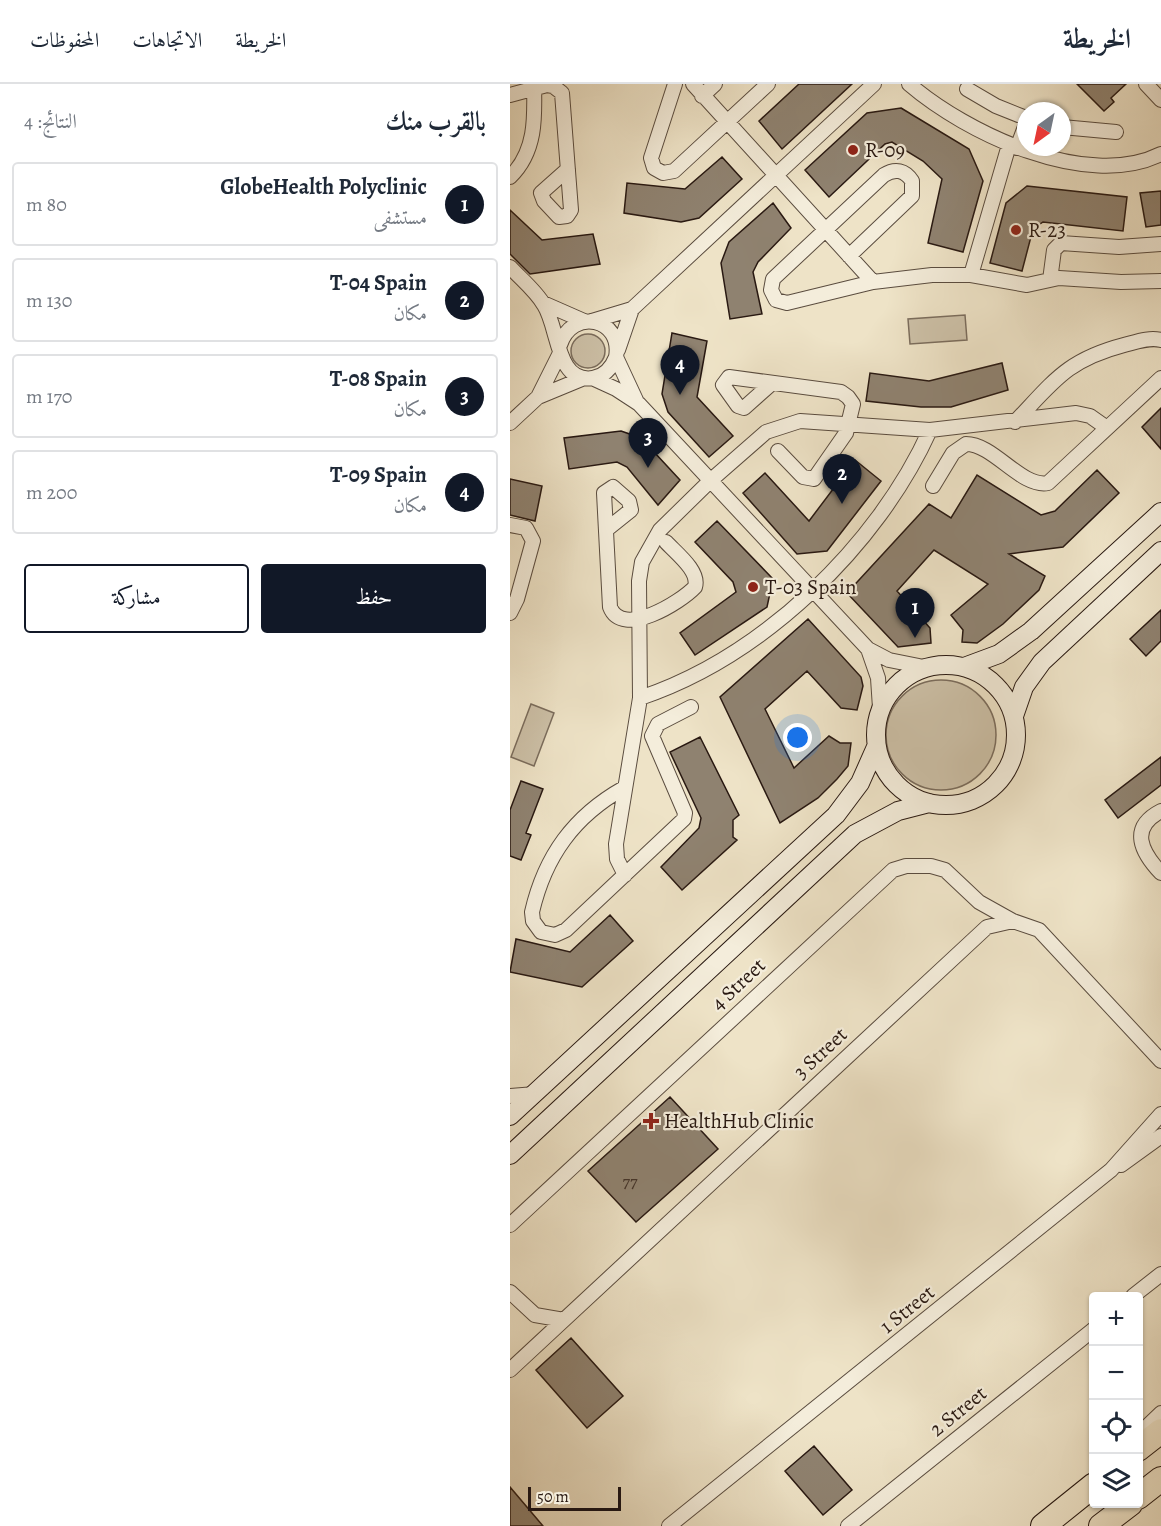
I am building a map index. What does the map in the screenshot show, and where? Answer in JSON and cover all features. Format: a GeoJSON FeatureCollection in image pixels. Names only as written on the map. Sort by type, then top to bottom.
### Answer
{"type":"FeatureCollection","features":[{"type":"Feature","properties":{"kind":"highway"},"geometry":{"type":"LineString","coordinates":[[1143,1445],[1161,1431]]}},
{"type":"Feature","properties":{"kind":"highway"},"geometry":{"type":"LineString","coordinates":[[1143,1493],[1161,1479]]}},
{"type":"Feature","properties":{"kind":"highway"},"geometry":{"type":"LineString","coordinates":[[1043,1526],[1089,1489]]}},
{"type":"Feature","properties":{"kind":"highway"},"geometry":{"type":"LineString","coordinates":[[1101,1526],[1124,1508]]}},
{"type":"Feature","properties":{"kind":"street"},"geometry":{"type":"LineString","coordinates":[[675,84],[651,153],[651,163],[658,171],[674,171],[768,84]]}},
{"type":"Feature","properties":{"kind":"street"},"geometry":{"type":"LineString","coordinates":[[693,84],[873,282]]}},
{"type":"Feature","properties":{"kind":"street"},"geometry":{"type":"LineString","coordinates":[[702,96],[715,84]]}},
{"type":"Feature","properties":{"kind":"street"},"geometry":{"type":"LineString","coordinates":[[538,397],[568,330],[588,321],[632,309],[874,84]]}},
{"type":"Feature","properties":{"kind":"street"},"geometry":{"type":"LineString","coordinates":[[909,84],[962,123],[1013,146],[1065,160],[1097,164],[1133,164],[1161,154]]}},
{"type":"Feature","properties":{"kind":"street"},"geometry":{"type":"LineString","coordinates":[[1146,84],[1161,100]]}},
{"type":"Feature","properties":{"kind":"street"},"geometry":{"type":"LineString","coordinates":[[510,95],[534,86],[553,86],[562,93],[567,169]]}},
{"type":"Feature","properties":{"kind":"street"},"geometry":{"type":"LineString","coordinates":[[510,177],[522,162],[533,134],[534,86]]}},
{"type":"Feature","properties":{"kind":"street"},"geometry":{"type":"LineString","coordinates":[[967,89],[996,106],[1017,114]]}},
{"type":"Feature","properties":{"kind":"street"},"geometry":{"type":"LineString","coordinates":[[1071,128],[1116,132]]}},
{"type":"Feature","properties":{"kind":"street"},"geometry":{"type":"LineString","coordinates":[[971,275],[1017,139]]}},
{"type":"Feature","properties":{"kind":"street"},"geometry":{"type":"LineString","coordinates":[[849,256],[912,196],[913,186],[909,177],[901,171],[888,172],[773,279],[771,290],[776,300],[787,303],[873,282],[912,277],[971,275],[1028,285],[1050,280],[1161,281]]}},
{"type":"Feature","properties":{"kind":"street"},"geometry":{"type":"LineString","coordinates":[[1050,280],[1054,250],[1061,243],[1119,247],[1161,244]]}},
{"type":"Feature","properties":{"kind":"street"},"geometry":{"type":"LineString","coordinates":[[510,267],[543,303],[568,369],[616,389],[639,404],[868,649],[889,660],[924,667],[950,664],[981,674],[1007,699],[1014,716],[1016,735],[1013,755],[1005,772],[993,787],[976,798],[958,804],[930,803],[898,811],[855,834],[510,1155]]}},
{"type":"Feature","properties":{"kind":"street"},"geometry":{"type":"LineString","coordinates":[[543,303],[588,321],[600,323],[613,335],[617,354],[639,404]]}},
{"type":"Feature","properties":{"kind":"street"},"geometry":{"type":"LineString","coordinates":[[510,423],[538,397],[607,371],[617,354],[632,309]]}},
{"type":"Feature","properties":{"kind":"street"},"geometry":{"type":"LineString","coordinates":[[1015,422],[1063,372],[1080,360],[1098,352],[1147,339],[1161,340]]}},
{"type":"Feature","properties":{"kind":"street"},"geometry":{"type":"LineString","coordinates":[[933,486],[953,453],[966,444],[977,446],[1033,482],[1048,483],[1161,378]]}},
{"type":"Feature","properties":{"kind":"street"},"geometry":{"type":"LineString","coordinates":[[771,384],[841,392],[853,405],[850,424],[841,443],[814,479],[803,477],[778,451]]}},
{"type":"Feature","properties":{"kind":"street"},"geometry":{"type":"LineString","coordinates":[[625,875],[617,859],[616,844],[640,698],[639,581],[649,545],[660,530],[710,481],[756,439],[777,427],[812,420],[930,430],[1083,414],[1097,419],[1107,428]]}},
{"type":"Feature","properties":{"kind":"street"},"geometry":{"type":"LineString","coordinates":[[640,698],[677,684],[711,666],[786,614],[813,590],[887,504],[911,468],[930,430]]}},
{"type":"Feature","properties":{"kind":"street"},"geometry":{"type":"LineString","coordinates":[[964,667],[999,654],[1032,631],[1161,512]]}},
{"type":"Feature","properties":{"kind":"street"},"geometry":{"type":"LineString","coordinates":[[510,525],[526,528],[533,541],[520,590],[510,613]]}},
{"type":"Feature","properties":{"kind":"street"},"geometry":{"type":"LineString","coordinates":[[606,530],[612,611],[622,620],[640,619],[663,609],[692,590],[696,584],[694,573],[666,542]]}},
{"type":"Feature","properties":{"kind":"street"},"geometry":{"type":"LineString","coordinates":[[1014,716],[1024,687],[1042,662],[1161,551]]}},
{"type":"Feature","properties":{"kind":"street"},"geometry":{"type":"LineString","coordinates":[[868,649],[878,678],[880,708]]}},
{"type":"Feature","properties":{"kind":"street"},"geometry":{"type":"LineString","coordinates":[[924,667],[897,683],[880,708],[876,721],[876,747],[885,770],[901,789],[930,803]]}},
{"type":"Feature","properties":{"kind":"street"},"geometry":{"type":"LineString","coordinates":[[624,788],[589,811],[556,848],[533,907],[535,925],[546,934],[561,933],[684,819],[685,813],[652,736],[658,724],[691,707]]}},
{"type":"Feature","properties":{"kind":"street"},"geometry":{"type":"LineString","coordinates":[[510,1116],[836,814],[860,783],[876,747]]}},
{"type":"Feature","properties":{"kind":"street"},"geometry":{"type":"LineString","coordinates":[[1161,811],[1147,822],[1141,842],[1145,855],[1161,873]]}},
{"type":"Feature","properties":{"kind":"street"},"geometry":{"type":"LineString","coordinates":[[1161,817],[1149,840],[1152,853],[1161,863]]}},
{"type":"Feature","properties":{"kind":"street","name":"4 Street"},"geometry":{"type":"LineString","coordinates":[[510,1225],[893,870],[906,866],[931,866],[945,870],[980,902],[1013,921]]}},
{"type":"Feature","properties":{"kind":"street"},"geometry":{"type":"LineString","coordinates":[[1013,921],[1031,925],[1044,934],[1160,1062]]}},
{"type":"Feature","properties":{"kind":"street","name":"3 Street"},"geometry":{"type":"LineString","coordinates":[[510,1371],[979,933],[995,924],[1013,921]]}},
{"type":"Feature","properties":{"kind":"street"},"geometry":{"type":"LineString","coordinates":[[510,1096],[535,1094]]}},
{"type":"Feature","properties":{"kind":"street","name":"1 Street"},"geometry":{"type":"LineString","coordinates":[[669,1526],[1111,1170],[1161,1114]]}},
{"type":"Feature","properties":{"kind":"street"},"geometry":{"type":"LineString","coordinates":[[1111,1170],[1161,1136]]}},
{"type":"Feature","properties":{"kind":"street"},"geometry":{"type":"LineString","coordinates":[[1138,1292],[1161,1274]]}},
{"type":"Feature","properties":{"kind":"street"},"geometry":{"type":"LineString","coordinates":[[510,1292],[535,1315],[564,1320]]}},
{"type":"Feature","properties":{"kind":"street","name":"2 Street"},"geometry":{"type":"LineString","coordinates":[[848,1526],[1089,1333]]}},
{"type":"Feature","properties":{"kind":"street"},"geometry":{"type":"LineString","coordinates":[[1143,1430],[1161,1413]]}},
{"type":"Feature","properties":{"kind":"shaded area"},"geometry":{"type":"Polygon","coordinates":[[[965,315],[967,340],[910,344],[908,319],[965,315]]]}},
{"type":"Feature","properties":{"kind":"shaded area"},"geometry":{"type":"Polygon","coordinates":[[[588,334],[600,339],[605,351],[600,363],[588,368],[576,363],[571,351],[576,339],[588,334]]]}},
{"type":"Feature","properties":{"kind":"shaded area"},"geometry":{"type":"Polygon","coordinates":[[[941,680],[962,684],[980,696],[992,714],[996,735],[992,756],[980,774],[962,786],[941,790],[920,786],[902,774],[890,756],[886,735],[890,714],[902,696],[920,684],[941,680]]]}},
{"type":"Feature","properties":{"kind":"shaded area"},"geometry":{"type":"Polygon","coordinates":[[[531,704],[554,713],[534,766],[511,757],[531,704]]]}},
{"type":"Feature","properties":{"kind":"building"},"geometry":{"type":"Polygon","coordinates":[[[799,84],[852,84],[782,149],[759,121],[799,84]]]}},
{"type":"Feature","properties":{"kind":"building"},"geometry":{"type":"Polygon","coordinates":[[[1077,84],[1126,84],[1111,98],[1114,102],[1104,111],[1077,84]]]}},
{"type":"Feature","properties":{"kind":"building"},"geometry":{"type":"Polygon","coordinates":[[[901,108],[969,149],[983,181],[963,252],[928,243],[942,179],[923,161],[892,142],[885,144],[829,197],[805,170],[867,113],[901,108]]]}},
{"type":"Feature","properties":{"kind":"building"},"geometry":{"type":"Polygon","coordinates":[[[722,157],[742,179],[699,218],[681,222],[624,213],[627,183],[685,189],[722,157]]]}},
{"type":"Feature","properties":{"kind":"building","name":"R-23"},"geometry":{"type":"Polygon","coordinates":[[[1027,186],[1127,197],[1123,231],[1043,222],[1033,229],[1022,271],[990,263],[1006,203],[1027,186]]]}},
{"type":"Feature","properties":{"kind":"building"},"geometry":{"type":"Polygon","coordinates":[[[1161,191],[1161,225],[1146,227],[1140,193],[1161,191]]]}},
{"type":"Feature","properties":{"kind":"building"},"geometry":{"type":"Polygon","coordinates":[[[773,203],[791,228],[758,262],[753,272],[762,314],[730,319],[721,263],[729,242],[773,203]]]}},
{"type":"Feature","properties":{"kind":"building"},"geometry":{"type":"Polygon","coordinates":[[[510,210],[542,240],[593,234],[600,264],[530,274],[510,254],[510,210]]]}},
{"type":"Feature","properties":{"kind":"building"},"geometry":{"type":"Polygon","coordinates":[[[672,333],[707,341],[697,397],[733,436],[709,457],[668,412],[662,394],[672,333]]]}},
{"type":"Feature","properties":{"kind":"building"},"geometry":{"type":"Polygon","coordinates":[[[1002,363],[1008,390],[951,407],[921,407],[866,401],[870,373],[929,381],[1002,363]]]}},
{"type":"Feature","properties":{"kind":"building"},"geometry":{"type":"Polygon","coordinates":[[[1161,408],[1161,449],[1142,427],[1161,408]]]}},
{"type":"Feature","properties":{"kind":"building"},"geometry":{"type":"Polygon","coordinates":[[[621,431],[641,438],[680,480],[658,505],[627,467],[617,462],[569,469],[564,438],[621,431]]]}},
{"type":"Feature","properties":{"kind":"building"},"geometry":{"type":"Polygon","coordinates":[[[855,460],[881,481],[827,551],[797,554],[743,493],[765,473],[809,521],[855,460]]]}},
{"type":"Feature","properties":{"kind":"building"},"geometry":{"type":"Polygon","coordinates":[[[1097,470],[1119,493],[1063,547],[1009,554],[1045,576],[1039,590],[1003,624],[977,643],[962,642],[963,630],[951,615],[988,584],[934,550],[897,591],[930,628],[931,643],[898,647],[847,593],[929,504],[951,518],[977,475],[1041,515],[1055,511],[1097,470]]]}},
{"type":"Feature","properties":{"kind":"building"},"geometry":{"type":"Polygon","coordinates":[[[510,479],[542,486],[535,521],[510,515],[510,479]]]}},
{"type":"Feature","properties":{"kind":"building","name":"T-03 Spain"},"geometry":{"type":"Polygon","coordinates":[[[717,521],[773,579],[767,607],[695,655],[680,633],[736,592],[733,582],[695,542],[717,521]]]}},
{"type":"Feature","properties":{"kind":"building"},"geometry":{"type":"Polygon","coordinates":[[[1161,610],[1161,641],[1146,656],[1130,639],[1161,610]]]}},
{"type":"Feature","properties":{"kind":"building"},"geometry":{"type":"Polygon","coordinates":[[[808,619],[861,677],[863,686],[857,710],[841,708],[807,671],[765,709],[794,768],[829,736],[840,743],[851,743],[848,766],[837,779],[818,798],[780,823],[720,697],[808,619]]]}},
{"type":"Feature","properties":{"kind":"building"},"geometry":{"type":"Polygon","coordinates":[[[700,737],[739,815],[733,820],[733,837],[737,840],[682,890],[661,867],[699,828],[701,818],[670,752],[700,737]]]}},
{"type":"Feature","properties":{"kind":"building"},"geometry":{"type":"Polygon","coordinates":[[[1161,757],[1161,785],[1118,818],[1105,800],[1161,757]]]}},
{"type":"Feature","properties":{"kind":"building"},"geometry":{"type":"Polygon","coordinates":[[[521,781],[543,789],[526,833],[531,835],[521,860],[510,856],[510,810],[521,781]]]}},
{"type":"Feature","properties":{"kind":"building"},"geometry":{"type":"Polygon","coordinates":[[[610,915],[633,941],[582,987],[510,972],[516,939],[570,952],[610,915]]]}},
{"type":"Feature","properties":{"kind":"building"},"geometry":{"type":"Polygon","coordinates":[[[670,1097],[718,1149],[636,1222],[588,1171],[670,1097]]]}},
{"type":"Feature","properties":{"kind":"building"},"geometry":{"type":"Polygon","coordinates":[[[571,1338],[623,1396],[587,1428],[536,1370],[571,1338]]]}},
{"type":"Feature","properties":{"kind":"building"},"geometry":{"type":"Polygon","coordinates":[[[814,1446],[852,1490],[823,1515],[785,1471],[814,1446]]]}},
{"type":"Feature","properties":{"kind":"building"},"geometry":{"type":"Polygon","coordinates":[[[510,1487],[543,1526],[510,1526],[510,1487]]]}},
{"type":"Feature","properties":{"kind":"place","name":"R-09"},"geometry":{"type":"Point","coordinates":[853,150]}},
{"type":"Feature","properties":{"kind":"place","name":"R-23"},"geometry":{"type":"Point","coordinates":[1016,230]}},
{"type":"Feature","properties":{"kind":"place","name":"T-09 Spain"},"geometry":{"type":"Point","coordinates":[680,395]}},
{"type":"Feature","properties":{"kind":"place","name":"T-08 Spain"},"geometry":{"type":"Point","coordinates":[648,468]}},
{"type":"Feature","properties":{"kind":"place","name":"T-04 Spain"},"geometry":{"type":"Point","coordinates":[842,504]}},
{"type":"Feature","properties":{"kind":"place","name":"T-03 Spain"},"geometry":{"type":"Point","coordinates":[753,587]}},
{"type":"Feature","properties":{"kind":"place","name":"GlobeHealth Polyclinic"},"geometry":{"type":"Point","coordinates":[915,638]}},
{"type":"Feature","properties":{"kind":"place","name":"HealthHub Clinic"},"geometry":{"type":"Point","coordinates":[651,1121]}}]}
